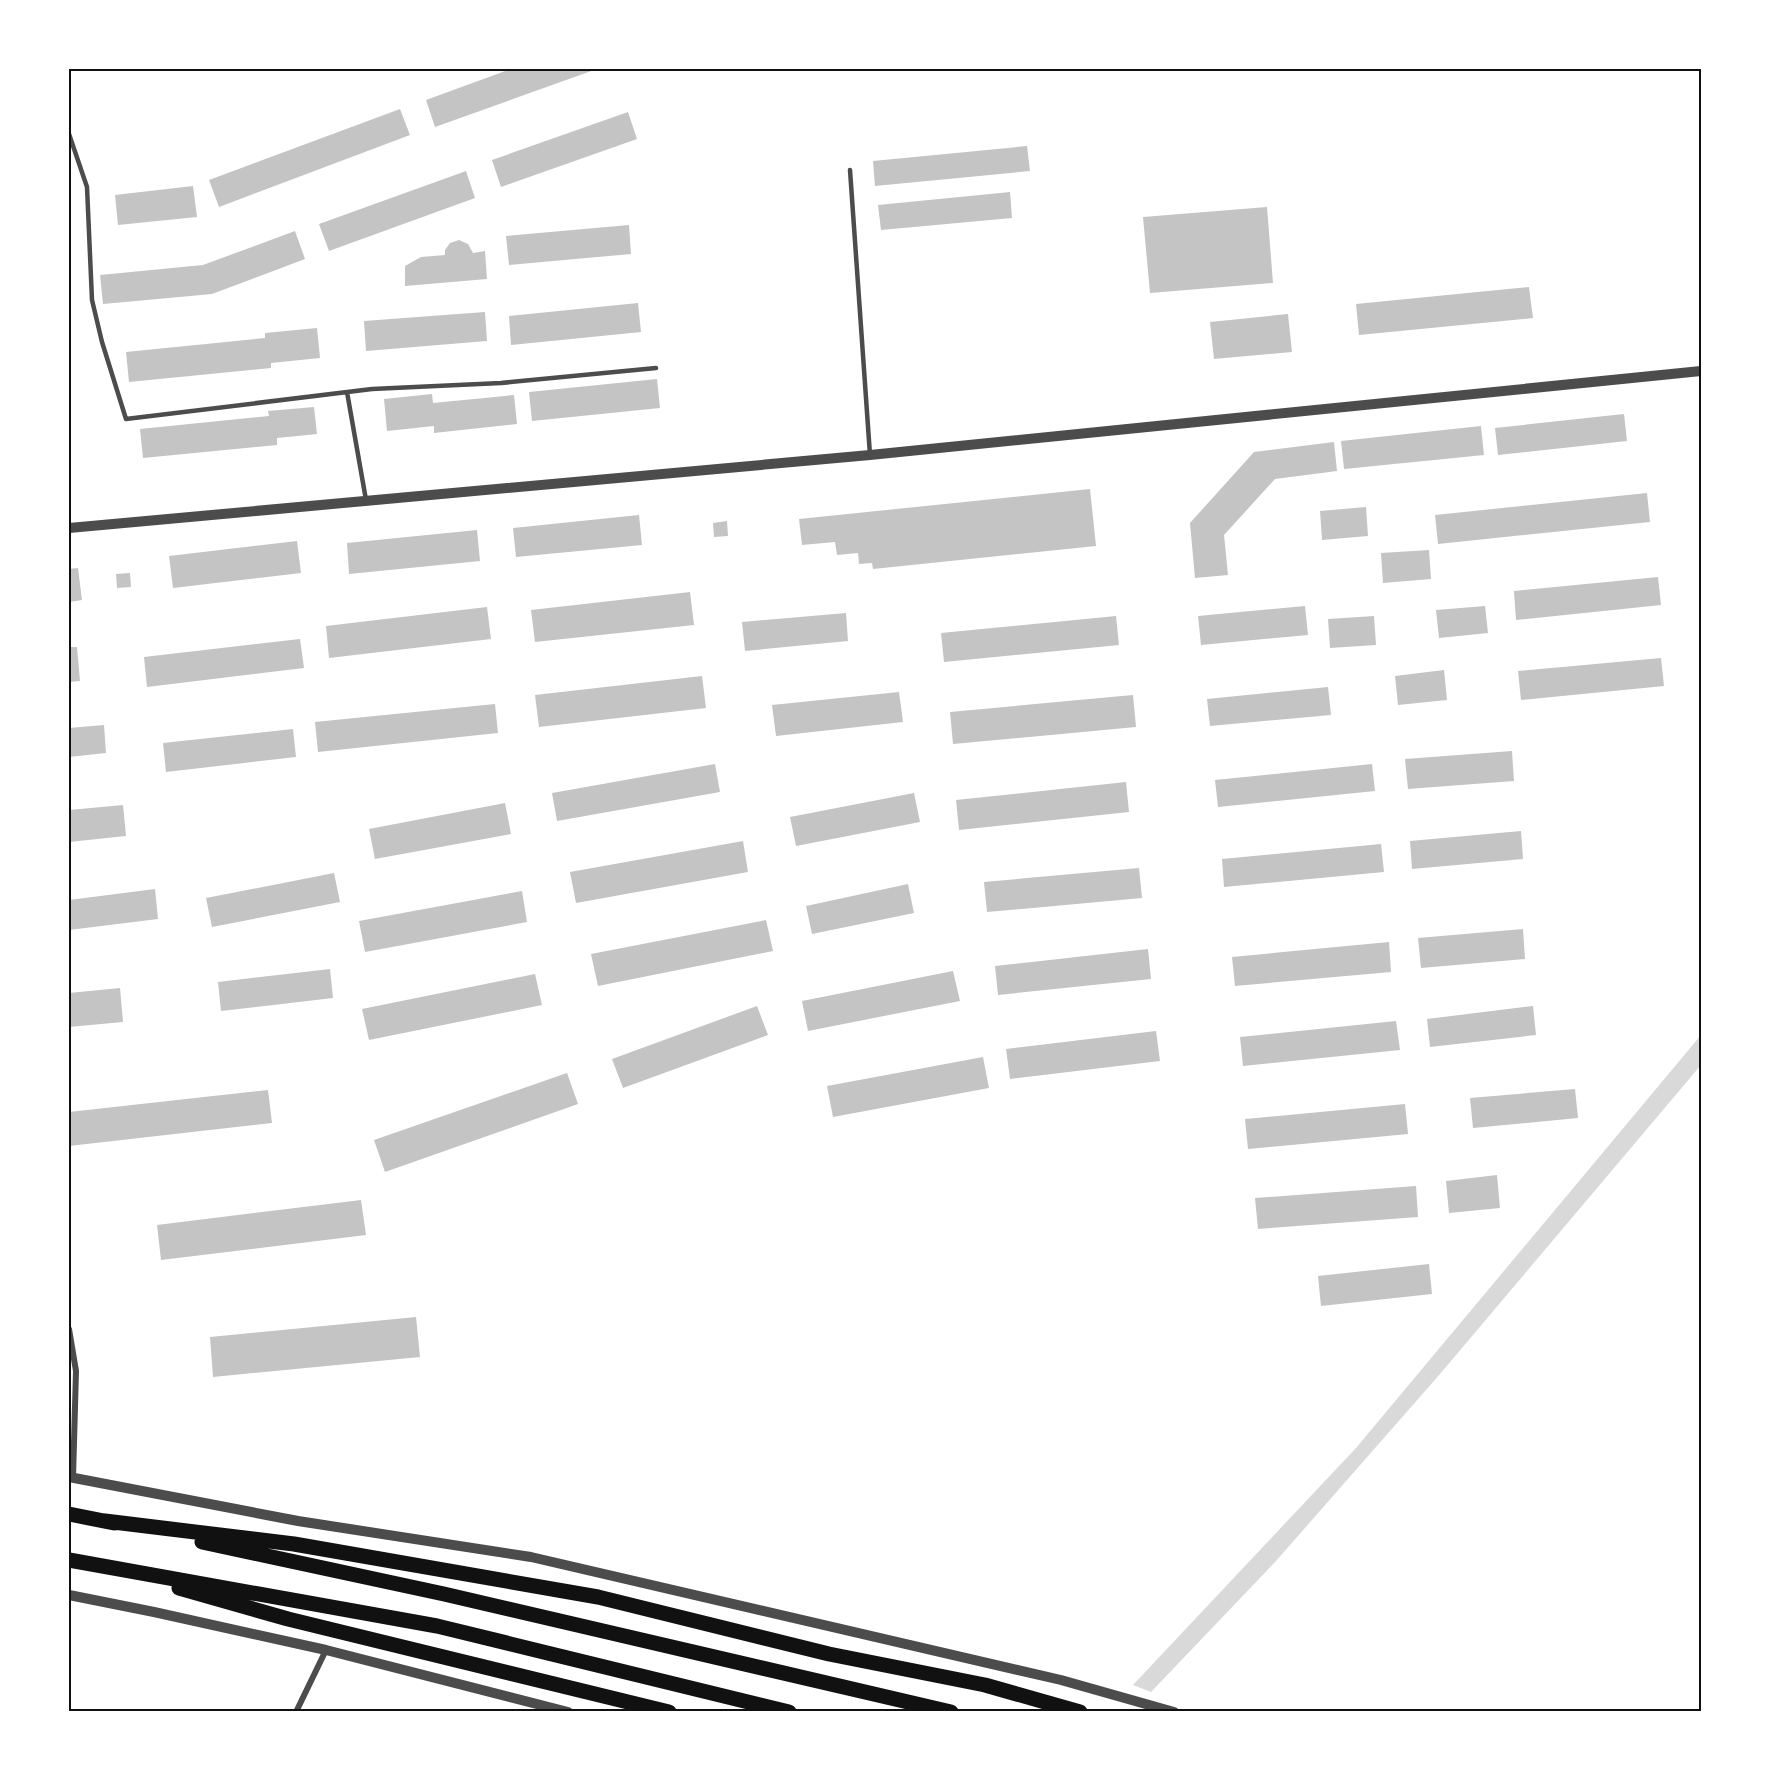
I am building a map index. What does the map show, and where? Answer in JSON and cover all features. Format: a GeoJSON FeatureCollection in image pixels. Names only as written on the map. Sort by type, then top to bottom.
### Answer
{"type":"FeatureCollection","features":[{"type":"Feature","properties":{"kind":"highway"},"geometry":{"type":"LineString","coordinates":[[69,1514],[444,1594],[951,1712]]}},
{"type":"Feature","properties":{"kind":"highway"},"geometry":{"type":"LineString","coordinates":[[105,1521],[294,1544],[598,1597],[829,1654],[986,1685],[1080,1712]]}},
{"type":"Feature","properties":{"kind":"highway"},"geometry":{"type":"LineString","coordinates":[[69,1560],[437,1626],[789,1712]]}},
{"type":"Feature","properties":{"kind":"highway"},"geometry":{"type":"LineString","coordinates":[[95,1564],[288,1619],[669,1712]]}},
{"type":"Feature","properties":{"kind":"street"},"geometry":{"type":"LineString","coordinates":[[69,528],[870,455],[1701,371]]}},
{"type":"Feature","properties":{"kind":"street"},"geometry":{"type":"LineString","coordinates":[[69,1329],[76,1371],[71,1478],[298,1521],[531,1557],[1061,1680],[1174,1712]]}},
{"type":"Feature","properties":{"kind":"street"},"geometry":{"type":"LineString","coordinates":[[69,1596],[154,1612],[326,1650],[568,1712]]}},
{"type":"Feature","properties":{"kind":"street"},"geometry":{"type":"LineString","coordinates":[[296,1712],[326,1650]]}},
{"type":"Feature","properties":{"kind":"lane"},"geometry":{"type":"LineString","coordinates":[[69,134],[87,188],[92,300],[102,342],[126,419],[347,392],[501,383],[656,368]]}},
{"type":"Feature","properties":{"kind":"lane"},"geometry":{"type":"LineString","coordinates":[[850,170],[870,455]]}},
{"type":"Feature","properties":{"kind":"lane"},"geometry":{"type":"LineString","coordinates":[[347,392],[366,500]]}},
{"type":"Feature","properties":{"kind":"shaded area"},"geometry":{"type":"Polygon","coordinates":[[[1701,1035],[1701,1065],[1440,1374],[1276,1561],[1151,1692],[1133,1685],[1356,1448],[1701,1035]]]}},
{"type":"Feature","properties":{"kind":"building"},"geometry":{"type":"Polygon","coordinates":[[[511,69],[597,69],[435,127],[426,100],[511,69]]]}},
{"type":"Feature","properties":{"kind":"building"},"geometry":{"type":"Polygon","coordinates":[[[400,109],[410,135],[219,207],[209,180],[400,109]]]}},
{"type":"Feature","properties":{"kind":"building"},"geometry":{"type":"Polygon","coordinates":[[[628,112],[637,139],[501,187],[492,160],[628,112]]]}},
{"type":"Feature","properties":{"kind":"building"},"geometry":{"type":"Polygon","coordinates":[[[1027,146],[1030,171],[875,186],[873,161],[1027,146]]]}},
{"type":"Feature","properties":{"kind":"building"},"geometry":{"type":"Polygon","coordinates":[[[466,171],[475,198],[329,251],[319,224],[466,171]]]}},
{"type":"Feature","properties":{"kind":"building"},"geometry":{"type":"Polygon","coordinates":[[[193,186],[197,217],[118,225],[115,195],[193,186]]]}},
{"type":"Feature","properties":{"kind":"building"},"geometry":{"type":"Polygon","coordinates":[[[1010,192],[1012,218],[881,230],[878,205],[1010,192]]]}},
{"type":"Feature","properties":{"kind":"building"},"geometry":{"type":"Polygon","coordinates":[[[1267,207],[1273,283],[1150,293],[1143,217],[1267,207]]]}},
{"type":"Feature","properties":{"kind":"building"},"geometry":{"type":"Polygon","coordinates":[[[629,225],[631,254],[509,265],[506,236],[629,225]]]}},
{"type":"Feature","properties":{"kind":"building"},"geometry":{"type":"Polygon","coordinates":[[[295,231],[305,259],[212,294],[103,304],[100,275],[203,265],[295,231]]]}},
{"type":"Feature","properties":{"kind":"building"},"geometry":{"type":"Polygon","coordinates":[[[459,240],[468,244],[473,253],[485,251],[487,279],[405,286],[405,266],[421,257],[445,255],[445,250],[450,243],[459,240]]]}},
{"type":"Feature","properties":{"kind":"building"},"geometry":{"type":"Polygon","coordinates":[[[1529,287],[1533,318],[1359,335],[1356,304],[1529,287]]]}},
{"type":"Feature","properties":{"kind":"building"},"geometry":{"type":"Polygon","coordinates":[[[638,303],[641,332],[511,345],[509,316],[638,303]]]}},
{"type":"Feature","properties":{"kind":"building"},"geometry":{"type":"Polygon","coordinates":[[[485,312],[487,341],[366,351],[364,321],[485,312]]]}},
{"type":"Feature","properties":{"kind":"building"},"geometry":{"type":"Polygon","coordinates":[[[1288,314],[1292,352],[1214,359],[1210,322],[1288,314]]]}},
{"type":"Feature","properties":{"kind":"building"},"geometry":{"type":"Polygon","coordinates":[[[317,328],[320,358],[271,363],[271,368],[129,382],[126,352],[265,338],[265,333],[317,328]]]}},
{"type":"Feature","properties":{"kind":"building"},"geometry":{"type":"Polygon","coordinates":[[[657,379],[660,408],[532,421],[529,392],[657,379]]]}},
{"type":"Feature","properties":{"kind":"building"},"geometry":{"type":"Polygon","coordinates":[[[432,394],[433,403],[514,395],[517,424],[434,433],[434,426],[387,431],[384,399],[432,394]]]}},
{"type":"Feature","properties":{"kind":"building"},"geometry":{"type":"Polygon","coordinates":[[[314,407],[317,434],[277,438],[277,445],[143,458],[140,429],[269,416],[268,411],[314,407]]]}},
{"type":"Feature","properties":{"kind":"building"},"geometry":{"type":"Polygon","coordinates":[[[1624,414],[1627,441],[1498,455],[1495,428],[1624,414]]]}},
{"type":"Feature","properties":{"kind":"building"},"geometry":{"type":"Polygon","coordinates":[[[1481,426],[1484,455],[1344,469],[1341,441],[1481,426]]]}},
{"type":"Feature","properties":{"kind":"building"},"geometry":{"type":"Polygon","coordinates":[[[1334,442],[1337,471],[1275,479],[1224,535],[1228,575],[1195,578],[1190,523],[1254,452],[1334,442]]]}},
{"type":"Feature","properties":{"kind":"building"},"geometry":{"type":"Polygon","coordinates":[[[1090,489],[1096,546],[873,569],[872,563],[859,564],[858,553],[837,555],[835,542],[802,545],[799,519],[1090,489]]]}},
{"type":"Feature","properties":{"kind":"building"},"geometry":{"type":"Polygon","coordinates":[[[1647,493],[1650,522],[1438,544],[1435,515],[1647,493]]]}},
{"type":"Feature","properties":{"kind":"building"},"geometry":{"type":"Polygon","coordinates":[[[1366,507],[1368,536],[1322,540],[1320,511],[1366,507]]]}},
{"type":"Feature","properties":{"kind":"building"},"geometry":{"type":"Polygon","coordinates":[[[639,515],[642,545],[516,557],[513,528],[639,515]]]}},
{"type":"Feature","properties":{"kind":"building"},"geometry":{"type":"Polygon","coordinates":[[[727,521],[728,536],[714,537],[713,523],[727,521]]]}},
{"type":"Feature","properties":{"kind":"building"},"geometry":{"type":"Polygon","coordinates":[[[477,530],[480,561],[349,574],[347,543],[477,530]]]}},
{"type":"Feature","properties":{"kind":"building"},"geometry":{"type":"Polygon","coordinates":[[[297,541],[301,573],[173,588],[169,556],[297,541]]]}},
{"type":"Feature","properties":{"kind":"building"},"geometry":{"type":"Polygon","coordinates":[[[1429,550],[1431,579],[1383,583],[1381,553],[1429,550]]]}},
{"type":"Feature","properties":{"kind":"building"},"geometry":{"type":"Polygon","coordinates":[[[78,568],[82,600],[69,602],[69,569],[78,568]]]}},
{"type":"Feature","properties":{"kind":"building"},"geometry":{"type":"Polygon","coordinates":[[[130,573],[131,587],[117,588],[116,574],[130,573]]]}},
{"type":"Feature","properties":{"kind":"building"},"geometry":{"type":"Polygon","coordinates":[[[1658,577],[1661,605],[1516,620],[1514,591],[1658,577]]]}},
{"type":"Feature","properties":{"kind":"building"},"geometry":{"type":"Polygon","coordinates":[[[690,592],[694,625],[535,642],[531,610],[690,592]]]}},
{"type":"Feature","properties":{"kind":"building"},"geometry":{"type":"Polygon","coordinates":[[[1305,606],[1308,635],[1201,645],[1198,616],[1305,606]]]}},
{"type":"Feature","properties":{"kind":"building"},"geometry":{"type":"Polygon","coordinates":[[[1485,606],[1488,633],[1439,638],[1436,610],[1485,606]]]}},
{"type":"Feature","properties":{"kind":"building"},"geometry":{"type":"Polygon","coordinates":[[[487,607],[491,639],[329,658],[326,626],[487,607]]]}},
{"type":"Feature","properties":{"kind":"building"},"geometry":{"type":"Polygon","coordinates":[[[846,613],[848,641],[745,651],[742,622],[846,613]]]}},
{"type":"Feature","properties":{"kind":"building"},"geometry":{"type":"Polygon","coordinates":[[[1116,616],[1119,645],[944,662],[941,633],[1116,616]]]}},
{"type":"Feature","properties":{"kind":"building"},"geometry":{"type":"Polygon","coordinates":[[[1374,616],[1376,645],[1330,648],[1328,619],[1374,616]]]}},
{"type":"Feature","properties":{"kind":"building"},"geometry":{"type":"Polygon","coordinates":[[[300,639],[304,668],[147,687],[144,657],[300,639]]]}},
{"type":"Feature","properties":{"kind":"building"},"geometry":{"type":"Polygon","coordinates":[[[69,647],[77,647],[80,681],[69,682],[69,647]]]}},
{"type":"Feature","properties":{"kind":"building"},"geometry":{"type":"Polygon","coordinates":[[[1661,658],[1664,686],[1521,700],[1518,671],[1661,658]]]}},
{"type":"Feature","properties":{"kind":"building"},"geometry":{"type":"Polygon","coordinates":[[[1444,670],[1447,700],[1398,705],[1395,676],[1444,670]]]}},
{"type":"Feature","properties":{"kind":"building"},"geometry":{"type":"Polygon","coordinates":[[[702,676],[706,708],[539,727],[535,695],[702,676]]]}},
{"type":"Feature","properties":{"kind":"building"},"geometry":{"type":"Polygon","coordinates":[[[1328,687],[1331,715],[1210,726],[1207,699],[1328,687]]]}},
{"type":"Feature","properties":{"kind":"building"},"geometry":{"type":"Polygon","coordinates":[[[899,692],[903,722],[776,736],[772,705],[899,692]]]}},
{"type":"Feature","properties":{"kind":"building"},"geometry":{"type":"Polygon","coordinates":[[[1133,695],[1136,727],[953,744],[950,712],[1133,695]]]}},
{"type":"Feature","properties":{"kind":"building"},"geometry":{"type":"Polygon","coordinates":[[[495,704],[498,733],[318,752],[315,722],[495,704]]]}},
{"type":"Feature","properties":{"kind":"building"},"geometry":{"type":"Polygon","coordinates":[[[104,725],[106,753],[69,757],[69,728],[104,725]]]}},
{"type":"Feature","properties":{"kind":"building"},"geometry":{"type":"Polygon","coordinates":[[[293,729],[296,757],[166,772],[163,743],[293,729]]]}},
{"type":"Feature","properties":{"kind":"building"},"geometry":{"type":"Polygon","coordinates":[[[1512,751],[1514,781],[1408,789],[1405,759],[1512,751]]]}},
{"type":"Feature","properties":{"kind":"building"},"geometry":{"type":"Polygon","coordinates":[[[715,764],[720,792],[557,821],[552,793],[715,764]]]}},
{"type":"Feature","properties":{"kind":"building"},"geometry":{"type":"Polygon","coordinates":[[[1372,764],[1375,791],[1218,807],[1215,780],[1372,764]]]}},
{"type":"Feature","properties":{"kind":"building"},"geometry":{"type":"Polygon","coordinates":[[[1126,782],[1129,812],[959,830],[956,800],[1126,782]]]}},
{"type":"Feature","properties":{"kind":"building"},"geometry":{"type":"Polygon","coordinates":[[[914,793],[920,822],[796,846],[790,817],[914,793]]]}},
{"type":"Feature","properties":{"kind":"building"},"geometry":{"type":"Polygon","coordinates":[[[505,803],[511,834],[375,859],[369,829],[505,803]]]}},
{"type":"Feature","properties":{"kind":"building"},"geometry":{"type":"Polygon","coordinates":[[[123,805],[126,836],[69,842],[69,810],[123,805]]]}},
{"type":"Feature","properties":{"kind":"building"},"geometry":{"type":"Polygon","coordinates":[[[1521,831],[1523,859],[1412,869],[1410,841],[1521,831]]]}},
{"type":"Feature","properties":{"kind":"building"},"geometry":{"type":"Polygon","coordinates":[[[743,841],[748,872],[576,903],[570,872],[743,841]]]}},
{"type":"Feature","properties":{"kind":"building"},"geometry":{"type":"Polygon","coordinates":[[[1381,844],[1384,872],[1224,887],[1222,859],[1381,844]]]}},
{"type":"Feature","properties":{"kind":"building"},"geometry":{"type":"Polygon","coordinates":[[[1139,868],[1142,898],[987,912],[984,882],[1139,868]]]}},
{"type":"Feature","properties":{"kind":"building"},"geometry":{"type":"Polygon","coordinates":[[[334,873],[340,902],[212,927],[206,898],[334,873]]]}},
{"type":"Feature","properties":{"kind":"building"},"geometry":{"type":"Polygon","coordinates":[[[908,884],[914,913],[812,934],[806,906],[908,884]]]}},
{"type":"Feature","properties":{"kind":"building"},"geometry":{"type":"Polygon","coordinates":[[[155,889],[158,919],[69,930],[69,900],[155,889]]]}},
{"type":"Feature","properties":{"kind":"building"},"geometry":{"type":"Polygon","coordinates":[[[522,891],[527,922],[365,952],[359,921],[522,891]]]}},
{"type":"Feature","properties":{"kind":"building"},"geometry":{"type":"Polygon","coordinates":[[[766,920],[773,951],[598,986],[591,954],[766,920]]]}},
{"type":"Feature","properties":{"kind":"building"},"geometry":{"type":"Polygon","coordinates":[[[1523,929],[1525,959],[1421,968],[1418,938],[1523,929]]]}},
{"type":"Feature","properties":{"kind":"building"},"geometry":{"type":"Polygon","coordinates":[[[1389,942],[1391,972],[1235,986],[1232,957],[1389,942]]]}},
{"type":"Feature","properties":{"kind":"building"},"geometry":{"type":"Polygon","coordinates":[[[1148,949],[1151,979],[998,995],[995,966],[1148,949]]]}},
{"type":"Feature","properties":{"kind":"building"},"geometry":{"type":"Polygon","coordinates":[[[330,969],[333,998],[221,1011],[218,982],[330,969]]]}},
{"type":"Feature","properties":{"kind":"building"},"geometry":{"type":"Polygon","coordinates":[[[953,971],[960,1001],[808,1031],[802,1001],[953,971]]]}},
{"type":"Feature","properties":{"kind":"building"},"geometry":{"type":"Polygon","coordinates":[[[535,974],[542,1005],[369,1040],[362,1009],[535,974]]]}},
{"type":"Feature","properties":{"kind":"building"},"geometry":{"type":"Polygon","coordinates":[[[120,988],[123,1022],[69,1027],[69,993],[120,988]]]}},
{"type":"Feature","properties":{"kind":"building"},"geometry":{"type":"Polygon","coordinates":[[[757,1006],[768,1035],[623,1088],[612,1059],[757,1006]]]}},
{"type":"Feature","properties":{"kind":"building"},"geometry":{"type":"Polygon","coordinates":[[[1533,1006],[1536,1035],[1430,1047],[1427,1019],[1533,1006]]]}},
{"type":"Feature","properties":{"kind":"building"},"geometry":{"type":"Polygon","coordinates":[[[1396,1021],[1400,1050],[1243,1066],[1240,1037],[1396,1021]]]}},
{"type":"Feature","properties":{"kind":"building"},"geometry":{"type":"Polygon","coordinates":[[[1156,1031],[1160,1061],[1010,1079],[1006,1049],[1156,1031]]]}},
{"type":"Feature","properties":{"kind":"building"},"geometry":{"type":"Polygon","coordinates":[[[983,1057],[989,1088],[833,1117],[827,1086],[983,1057]]]}},
{"type":"Feature","properties":{"kind":"building"},"geometry":{"type":"Polygon","coordinates":[[[567,1073],[578,1104],[385,1172],[374,1140],[567,1073]]]}},
{"type":"Feature","properties":{"kind":"building"},"geometry":{"type":"Polygon","coordinates":[[[1575,1089],[1578,1118],[1473,1128],[1470,1098],[1575,1089]]]}},
{"type":"Feature","properties":{"kind":"building"},"geometry":{"type":"Polygon","coordinates":[[[268,1090],[272,1123],[69,1146],[69,1112],[268,1090]]]}},
{"type":"Feature","properties":{"kind":"building"},"geometry":{"type":"Polygon","coordinates":[[[1405,1104],[1408,1134],[1248,1149],[1245,1119],[1405,1104]]]}},
{"type":"Feature","properties":{"kind":"building"},"geometry":{"type":"Polygon","coordinates":[[[1497,1175],[1500,1208],[1449,1213],[1446,1181],[1497,1175]]]}},
{"type":"Feature","properties":{"kind":"building"},"geometry":{"type":"Polygon","coordinates":[[[1416,1186],[1418,1217],[1258,1229],[1255,1198],[1416,1186]]]}},
{"type":"Feature","properties":{"kind":"building"},"geometry":{"type":"Polygon","coordinates":[[[361,1200],[366,1235],[161,1260],[157,1225],[361,1200]]]}},
{"type":"Feature","properties":{"kind":"building"},"geometry":{"type":"Polygon","coordinates":[[[1429,1264],[1432,1294],[1321,1306],[1318,1276],[1429,1264]]]}},
{"type":"Feature","properties":{"kind":"building"},"geometry":{"type":"Polygon","coordinates":[[[416,1317],[420,1357],[213,1377],[210,1337],[416,1317]]]}}]}
